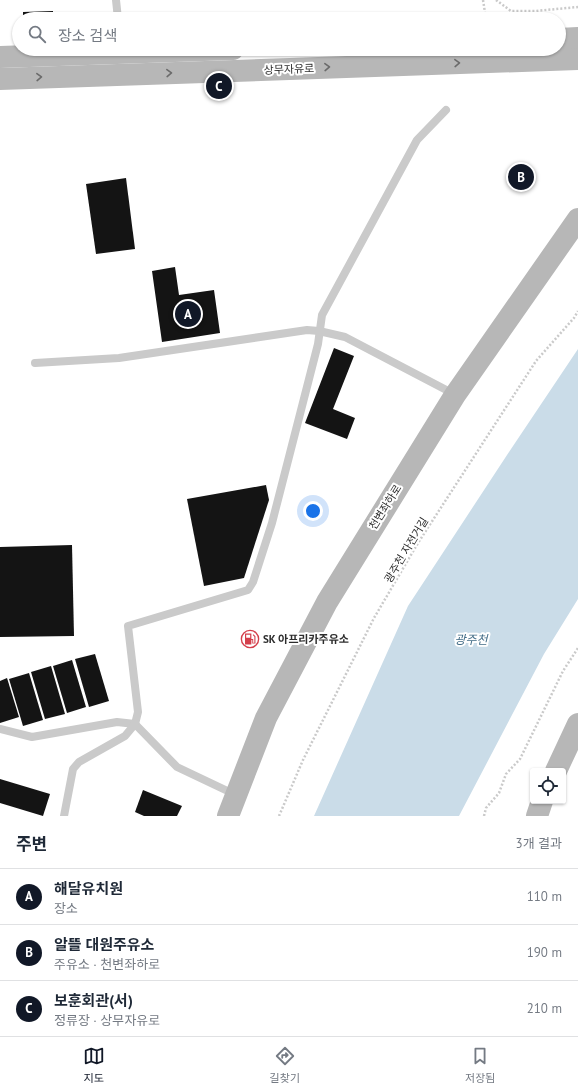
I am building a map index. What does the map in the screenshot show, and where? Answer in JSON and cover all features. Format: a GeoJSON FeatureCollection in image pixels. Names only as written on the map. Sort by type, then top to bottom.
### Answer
{"type":"FeatureCollection","features":[{"type":"Feature","properties":{"kind":"street"},"geometry":{"type":"LineString","coordinates":[[566,39],[578,38]]}},
{"type":"Feature","properties":{"kind":"street"},"geometry":{"type":"LineString","coordinates":[[0,56],[12,56]]}},
{"type":"Feature","properties":{"kind":"street","name":"상무자유로"},"geometry":{"type":"LineString","coordinates":[[0,79],[578,58]]}},
{"type":"Feature","properties":{"kind":"street","name":"천변좌하로"},"geometry":{"type":"LineString","coordinates":[[228,816],[266,718],[327,602],[455,394],[578,219]]}},
{"type":"Feature","properties":{"kind":"street"},"geometry":{"type":"LineString","coordinates":[[557,768],[578,724]]}},
{"type":"Feature","properties":{"kind":"street"},"geometry":{"type":"LineString","coordinates":[[537,816],[541,804]]}},
{"type":"Feature","properties":{"kind":"lane"},"geometry":{"type":"LineString","coordinates":[[116,0],[117,12]]}},
{"type":"Feature","properties":{"kind":"lane"},"geometry":{"type":"LineString","coordinates":[[64,816],[73,769],[79,762],[125,736],[135,724],[138,712],[128,626],[248,590],[253,582],[274,515],[318,344],[322,315],[418,140],[446,110]]}},
{"type":"Feature","properties":{"kind":"lane"},"geometry":{"type":"LineString","coordinates":[[34,363],[119,358],[308,330],[345,337],[455,394]]}},
{"type":"Feature","properties":{"kind":"lane"},"geometry":{"type":"LineString","coordinates":[[0,729],[32,737],[117,722],[135,724],[177,767],[236,795]]}},
{"type":"Feature","properties":{"kind":"path"},"geometry":{"type":"LineString","coordinates":[[483,0],[485,12]]}},
{"type":"Feature","properties":{"kind":"path"},"geometry":{"type":"LineString","coordinates":[[496,0],[511,11],[535,11],[578,7]]}},
{"type":"Feature","properties":{"kind":"path","name":"광주천 자전거길"},"geometry":{"type":"LineString","coordinates":[[279,816],[303,760],[374,618],[418,543],[536,361],[574,318],[578,311]]}},
{"type":"Feature","properties":{"kind":"path"},"geometry":{"type":"LineString","coordinates":[[484,816],[486,808],[499,793],[506,774],[520,760],[563,671],[578,648]]}},
{"type":"Feature","properties":{"kind":"water","name":"광주천"},"geometry":{"type":"Polygon","coordinates":[[[578,349],[578,599],[544,654],[459,816],[314,816],[408,606],[578,349]]]}},
{"type":"Feature","properties":{"kind":"building"},"geometry":{"type":"Polygon","coordinates":[[[53,11],[53,12],[23,12],[53,11]]]}},
{"type":"Feature","properties":{"kind":"building"},"geometry":{"type":"Polygon","coordinates":[[[126,178],[135,249],[96,254],[86,184],[126,178]]]}},
{"type":"Feature","properties":{"kind":"building"},"geometry":{"type":"Polygon","coordinates":[[[175,267],[179,295],[214,290],[220,333],[162,342],[152,271],[175,267]]]}},
{"type":"Feature","properties":{"kind":"building"},"geometry":{"type":"Polygon","coordinates":[[[334,348],[354,356],[333,409],[355,418],[347,439],[305,423],[334,348]]]}},
{"type":"Feature","properties":{"kind":"building"},"geometry":{"type":"Polygon","coordinates":[[[266,485],[269,500],[244,578],[204,586],[187,499],[266,485]]]}},
{"type":"Feature","properties":{"kind":"building"},"geometry":{"type":"Polygon","coordinates":[[[72,545],[74,636],[0,637],[0,547],[72,545]]]}},
{"type":"Feature","properties":{"kind":"building"},"geometry":{"type":"Polygon","coordinates":[[[95,654],[109,701],[89,707],[75,659],[95,654]]]}},
{"type":"Feature","properties":{"kind":"building"},"geometry":{"type":"Polygon","coordinates":[[[72,660],[86,707],[67,713],[53,666],[72,660]]]}},
{"type":"Feature","properties":{"kind":"building"},"geometry":{"type":"Polygon","coordinates":[[[51,666],[65,714],[45,719],[31,672],[51,666]]]}},
{"type":"Feature","properties":{"kind":"building"},"geometry":{"type":"Polygon","coordinates":[[[29,673],[43,720],[23,726],[9,679],[29,673]]]}},
{"type":"Feature","properties":{"kind":"building"},"geometry":{"type":"Polygon","coordinates":[[[7,678],[19,717],[0,723],[0,681],[7,678]]]}},
{"type":"Feature","properties":{"kind":"building"},"geometry":{"type":"Polygon","coordinates":[[[0,779],[50,794],[43,816],[0,803],[0,779]]]}},
{"type":"Feature","properties":{"kind":"building"},"geometry":{"type":"Polygon","coordinates":[[[143,790],[182,806],[177,816],[144,816],[135,812],[143,790]]]}},
{"type":"Feature","properties":{"kind":"place","name":"보훈회관(서)"},"geometry":{"type":"Point","coordinates":[219,86]}},
{"type":"Feature","properties":{"kind":"place","name":"알뜰 대원주유소"},"geometry":{"type":"Point","coordinates":[521,177]}},
{"type":"Feature","properties":{"kind":"place","name":"해달유치원"},"geometry":{"type":"Point","coordinates":[188,314]}},
{"type":"Feature","properties":{"kind":"place","name":"SK 아프리카주유소"},"geometry":{"type":"Point","coordinates":[250,639]}}]}
